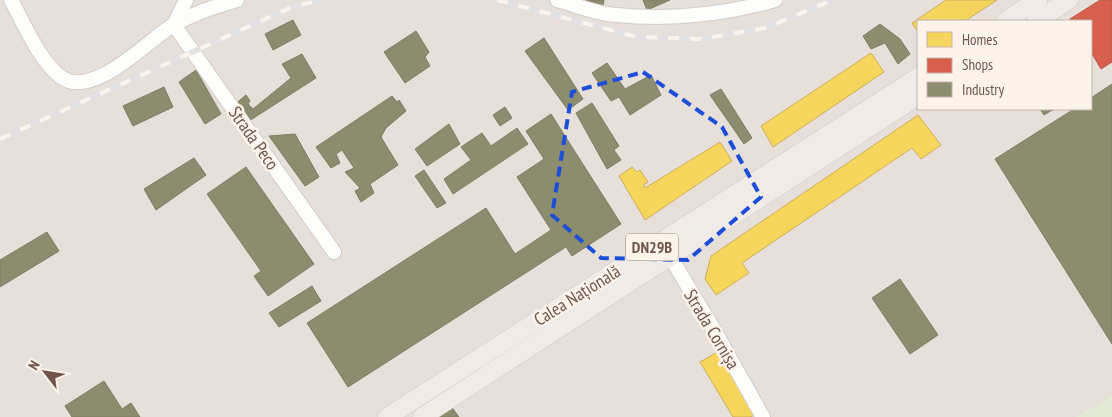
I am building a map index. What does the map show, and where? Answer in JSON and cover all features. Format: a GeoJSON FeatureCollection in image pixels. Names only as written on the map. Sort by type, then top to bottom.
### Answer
{"type":"FeatureCollection","features":[{"type":"Feature","properties":{"kind":"main road"},"geometry":{"type":"LineString","coordinates":[[1007,20],[1038,0]]}},
{"type":"Feature","properties":{"kind":"main road"},"geometry":{"type":"LineString","coordinates":[[1038,20],[1069,0]]}},
{"type":"Feature","properties":{"kind":"main road","name":"Calea Națională"},"geometry":{"type":"LineString","coordinates":[[387,417],[917,78]]}},
{"type":"Feature","properties":{"kind":"main road","name":"Calea Națională"},"geometry":{"type":"LineString","coordinates":[[422,417],[917,97]]}},
{"type":"Feature","properties":{"kind":"street"},"geometry":{"type":"LineString","coordinates":[[11,0],[48,63],[62,77],[74,83],[92,81],[114,69],[174,25],[237,0]]}},
{"type":"Feature","properties":{"kind":"street"},"geometry":{"type":"LineString","coordinates":[[174,25],[186,0]]}},
{"type":"Feature","properties":{"kind":"street"},"geometry":{"type":"LineString","coordinates":[[557,0],[615,15],[679,16],[740,10],[775,0]]}},
{"type":"Feature","properties":{"kind":"street","name":"Strada Peco"},"geometry":{"type":"LineString","coordinates":[[174,25],[334,252]]}},
{"type":"Feature","properties":{"kind":"street","name":"Strada Cornișa"},"geometry":{"type":"LineString","coordinates":[[661,242],[713,328],[763,417]]}},
{"type":"Feature","properties":{"kind":"highlighted area"},"geometry":{"type":"Polygon","coordinates":[[[643,72],[722,127],[761,197],[688,260],[601,258],[552,215],[572,92],[643,72]]]}},
{"type":"Feature","properties":{"kind":"shaded area"},"geometry":{"type":"Polygon","coordinates":[[[0,0],[1112,0],[1112,417],[0,417],[0,0]]]}},
{"type":"Feature","properties":{"kind":"green space"},"geometry":{"type":"Polygon","coordinates":[[[1112,396],[1112,417],[1075,417],[1112,396]]]}},
{"type":"Feature","properties":{"kind":"building: Homes"},"geometry":{"type":"Polygon","coordinates":[[[946,0],[997,0],[967,20],[917,20],[917,30],[912,23],[946,0]]]}},
{"type":"Feature","properties":{"kind":"building: Homes"},"geometry":{"type":"Polygon","coordinates":[[[871,53],[884,72],[773,147],[761,126],[871,53]]]}},
{"type":"Feature","properties":{"kind":"building: Homes"},"geometry":{"type":"Polygon","coordinates":[[[918,115],[941,145],[921,159],[912,148],[742,263],[749,273],[716,295],[705,279],[711,256],[918,115]]]}},
{"type":"Feature","properties":{"kind":"building: Homes"},"geometry":{"type":"Polygon","coordinates":[[[720,142],[732,161],[645,220],[619,176],[632,167],[637,172],[640,170],[648,182],[644,184],[645,188],[720,142]]]}},
{"type":"Feature","properties":{"kind":"building: Homes"},"geometry":{"type":"Polygon","coordinates":[[[721,350],[758,412],[751,417],[733,417],[700,362],[721,350]]]}},
{"type":"Feature","properties":{"kind":"building: Shops"},"geometry":{"type":"Polygon","coordinates":[[[1100,0],[1112,0],[1112,62],[1101,69],[1092,54],[1092,20],[1070,19],[1100,0]]]}},
{"type":"Feature","properties":{"kind":"building: Industry"},"geometry":{"type":"Polygon","coordinates":[[[586,0],[604,0],[603,5],[586,0]]]}},
{"type":"Feature","properties":{"kind":"building: Industry"},"geometry":{"type":"Polygon","coordinates":[[[643,0],[670,0],[647,10],[643,0]]]}},
{"type":"Feature","properties":{"kind":"building: Industry"},"geometry":{"type":"Polygon","coordinates":[[[293,20],[301,35],[273,50],[265,34],[293,20]]]}},
{"type":"Feature","properties":{"kind":"building: Industry"},"geometry":{"type":"Polygon","coordinates":[[[880,24],[900,39],[910,54],[898,64],[885,43],[871,49],[863,36],[880,24]]]}},
{"type":"Feature","properties":{"kind":"building: Industry"},"geometry":{"type":"Polygon","coordinates":[[[416,31],[429,52],[425,57],[430,66],[405,83],[384,52],[416,31]]]}},
{"type":"Feature","properties":{"kind":"building: Industry"},"geometry":{"type":"Polygon","coordinates":[[[544,38],[583,99],[568,110],[525,51],[544,38]]]}},
{"type":"Feature","properties":{"kind":"building: Industry"},"geometry":{"type":"Polygon","coordinates":[[[302,54],[316,78],[249,121],[234,105],[246,95],[250,101],[248,104],[253,109],[291,78],[282,64],[302,54]]]}},
{"type":"Feature","properties":{"kind":"building: Industry"},"geometry":{"type":"Polygon","coordinates":[[[607,63],[625,89],[651,75],[661,95],[630,115],[619,97],[611,101],[592,73],[607,63]]]}},
{"type":"Feature","properties":{"kind":"building: Industry"},"geometry":{"type":"Polygon","coordinates":[[[196,70],[221,114],[205,124],[179,82],[196,70]]]}},
{"type":"Feature","properties":{"kind":"building: Industry"},"geometry":{"type":"Polygon","coordinates":[[[1112,84],[1112,344],[995,159],[1072,110],[1092,110],[1092,97],[1112,84]]]}},
{"type":"Feature","properties":{"kind":"building: Industry"},"geometry":{"type":"Polygon","coordinates":[[[164,87],[173,107],[133,126],[123,106],[164,87]]]}},
{"type":"Feature","properties":{"kind":"building: Industry"},"geometry":{"type":"Polygon","coordinates":[[[721,89],[752,138],[744,144],[710,95],[721,89]]]}},
{"type":"Feature","properties":{"kind":"building: Industry"},"geometry":{"type":"Polygon","coordinates":[[[392,96],[397,102],[399,100],[406,111],[386,128],[381,137],[398,165],[370,184],[374,193],[361,202],[355,191],[360,188],[345,172],[354,168],[342,150],[336,154],[340,163],[331,168],[316,147],[392,96]]]}},
{"type":"Feature","properties":{"kind":"building: Industry"},"geometry":{"type":"Polygon","coordinates":[[[592,103],[619,146],[614,150],[621,160],[607,169],[576,113],[592,103]]]}},
{"type":"Feature","properties":{"kind":"building: Industry"},"geometry":{"type":"Polygon","coordinates":[[[505,107],[512,118],[500,126],[493,115],[505,107]]]}},
{"type":"Feature","properties":{"kind":"building: Industry"},"geometry":{"type":"Polygon","coordinates":[[[1041,110],[1052,110],[1044,115],[1041,110]]]}},
{"type":"Feature","properties":{"kind":"building: Industry"},"geometry":{"type":"Polygon","coordinates":[[[551,114],[621,224],[572,256],[566,247],[348,387],[307,323],[486,208],[515,254],[551,230],[517,177],[544,159],[526,131],[551,114]]]}},
{"type":"Feature","properties":{"kind":"building: Industry"},"geometry":{"type":"Polygon","coordinates":[[[449,124],[460,144],[427,166],[415,149],[449,124]]]}},
{"type":"Feature","properties":{"kind":"building: Industry"},"geometry":{"type":"Polygon","coordinates":[[[517,128],[528,144],[453,194],[444,179],[471,160],[461,147],[482,133],[491,146],[517,128]]]}},
{"type":"Feature","properties":{"kind":"building: Industry"},"geometry":{"type":"Polygon","coordinates":[[[295,134],[319,177],[305,186],[269,136],[295,134]]]}},
{"type":"Feature","properties":{"kind":"building: Industry"},"geometry":{"type":"Polygon","coordinates":[[[194,158],[206,175],[156,210],[144,189],[194,158]]]}},
{"type":"Feature","properties":{"kind":"building: Industry"},"geometry":{"type":"Polygon","coordinates":[[[246,167],[314,264],[268,296],[254,276],[261,271],[207,194],[246,167]]]}},
{"type":"Feature","properties":{"kind":"building: Industry"},"geometry":{"type":"Polygon","coordinates":[[[424,170],[446,203],[437,208],[415,176],[424,170]]]}},
{"type":"Feature","properties":{"kind":"building: Industry"},"geometry":{"type":"Polygon","coordinates":[[[47,232],[59,251],[0,287],[0,260],[47,232]]]}},
{"type":"Feature","properties":{"kind":"building: Industry"},"geometry":{"type":"Polygon","coordinates":[[[900,279],[938,335],[910,354],[872,298],[900,279]]]}},
{"type":"Feature","properties":{"kind":"building: Industry"},"geometry":{"type":"Polygon","coordinates":[[[312,286],[321,301],[279,327],[269,313],[312,286]]]}},
{"type":"Feature","properties":{"kind":"building: Industry"},"geometry":{"type":"Polygon","coordinates":[[[104,381],[122,409],[131,403],[140,417],[72,417],[65,406],[104,381]]]}},
{"type":"Feature","properties":{"kind":"building: Industry"},"geometry":{"type":"Polygon","coordinates":[[[450,405],[459,417],[432,417],[450,405]]]}},
{"type":"Feature","properties":{"kind":"railway"},"geometry":{"type":"LineString","coordinates":[[0,139],[292,7],[321,0]]}},
{"type":"Feature","properties":{"kind":"railway"},"geometry":{"type":"LineString","coordinates":[[497,0],[637,37],[702,39],[765,28],[833,0]]}}]}
